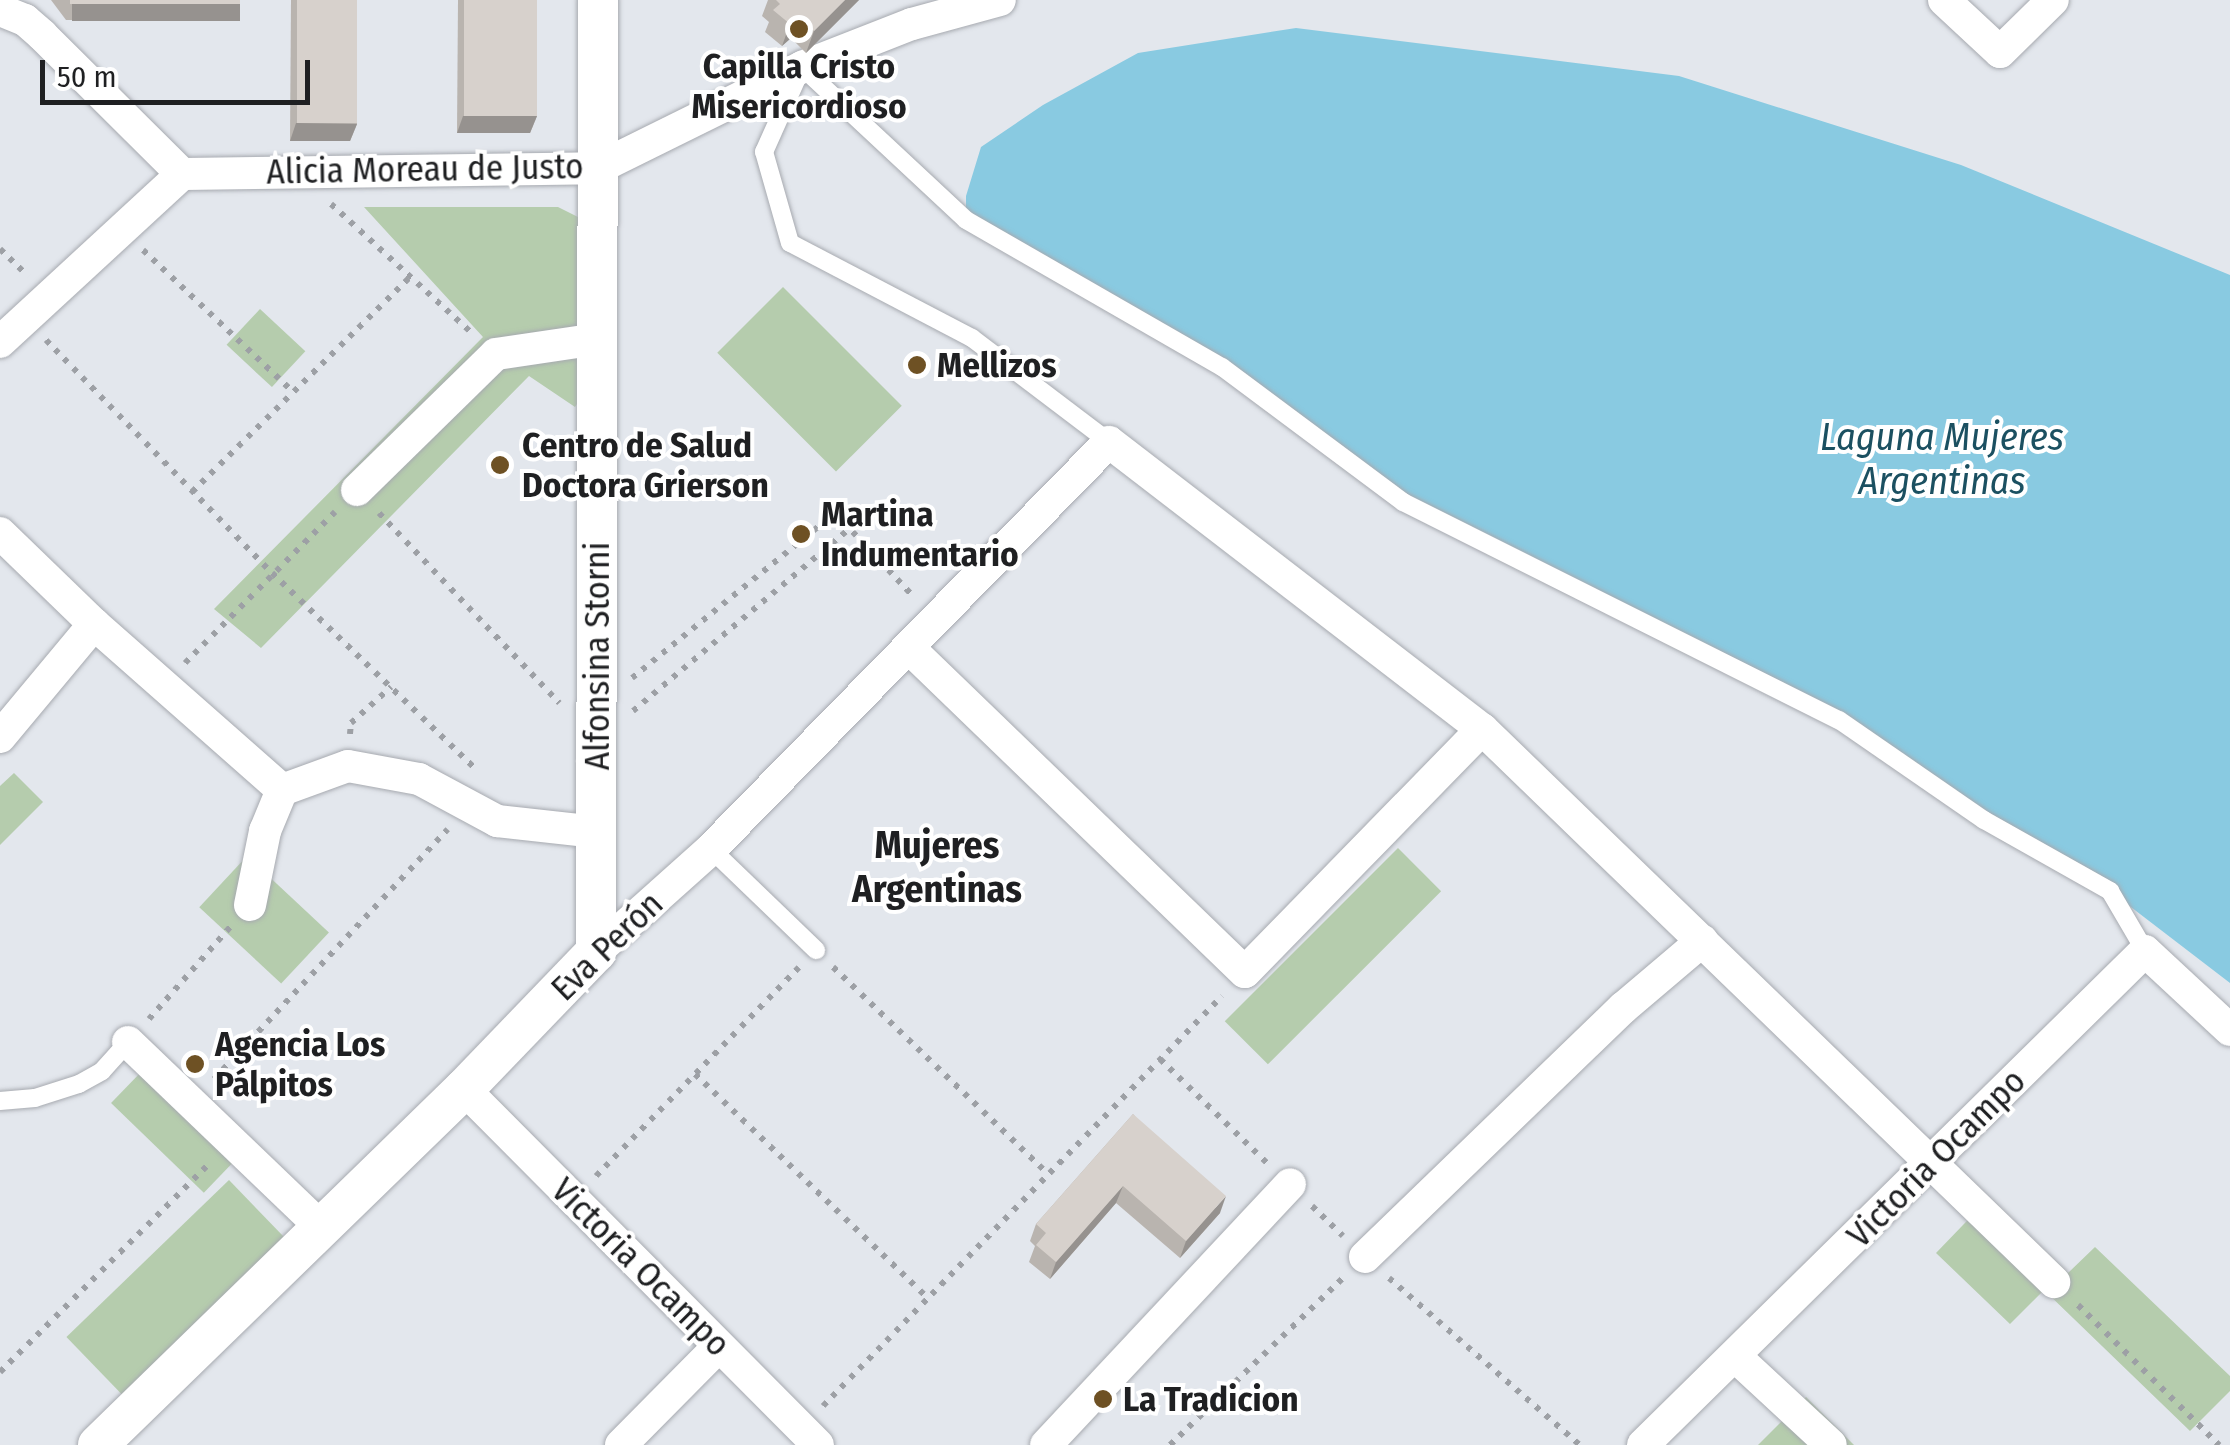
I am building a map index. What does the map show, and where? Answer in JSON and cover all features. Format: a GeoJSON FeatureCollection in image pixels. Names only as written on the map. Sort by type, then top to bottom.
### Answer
{"type":"FeatureCollection","features":[{"type":"Feature","properties":{"kind":"street","name":"Alfonsina Storni"},"geometry":{"type":"LineString","coordinates":[[596,952],[598,0]]}},
{"type":"Feature","properties":{"kind":"street","name":"Alicia Moreau de Justo"},"geometry":{"type":"LineString","coordinates":[[182,174],[598,168],[802,67],[912,24],[1000,0]]}},
{"type":"Feature","properties":{"kind":"street"},"geometry":{"type":"LineString","coordinates":[[1944,0],[2000,52],[2053,0]]}},
{"type":"Feature","properties":{"kind":"street"},"geometry":{"type":"LineString","coordinates":[[0,10],[26,20],[182,174],[0,342]]}},
{"type":"Feature","properties":{"kind":"street"},"geometry":{"type":"LineString","coordinates":[[357,490],[496,354],[598,339]]}},
{"type":"Feature","properties":{"kind":"street"},"geometry":{"type":"LineString","coordinates":[[1109,442],[1482,729],[2054,1282]]}},
{"type":"Feature","properties":{"kind":"street","name":"Eva Perón"},"geometry":{"type":"LineString","coordinates":[[98,1445],[464,1089],[596,952],[710,849],[937,622],[1109,442]]}},
{"type":"Feature","properties":{"kind":"street"},"geometry":{"type":"LineString","coordinates":[[0,533],[94,624],[282,790]]}},
{"type":"Feature","properties":{"kind":"street"},"geometry":{"type":"LineString","coordinates":[[0,737],[94,624]]}},
{"type":"Feature","properties":{"kind":"street"},"geometry":{"type":"LineString","coordinates":[[910,649],[1245,972],[1482,729]]}},
{"type":"Feature","properties":{"kind":"street"},"geometry":{"type":"LineString","coordinates":[[250,905],[265,831],[282,790],[348,766],[420,779],[483,814],[596,832]]}},
{"type":"Feature","properties":{"kind":"street"},"geometry":{"type":"LineString","coordinates":[[1365,1257],[1623,1008],[1702,941]]}},
{"type":"Feature","properties":{"kind":"street"},"geometry":{"type":"LineString","coordinates":[[2146,951],[2230,1030]]}},
{"type":"Feature","properties":{"kind":"street","name":"Victoria Ocampo"},"geometry":{"type":"LineString","coordinates":[[1643,1445],[2146,951]]}},
{"type":"Feature","properties":{"kind":"street"},"geometry":{"type":"LineString","coordinates":[[128,1042],[320,1226]]}},
{"type":"Feature","properties":{"kind":"street","name":"Victoria Ocampo"},"geometry":{"type":"LineString","coordinates":[[464,1089],[810,1437]]}},
{"type":"Feature","properties":{"kind":"street"},"geometry":{"type":"LineString","coordinates":[[1046,1445],[1290,1184]]}},
{"type":"Feature","properties":{"kind":"street"},"geometry":{"type":"LineString","coordinates":[[621,1445],[719,1346]]}},
{"type":"Feature","properties":{"kind":"street"},"geometry":{"type":"LineString","coordinates":[[1736,1357],[1831,1445]]}},
{"type":"Feature","properties":{"kind":"lane"},"geometry":{"type":"LineString","coordinates":[[1109,442],[972,338],[790,243],[764,152],[802,67],[966,220],[1222,367],[1403,502],[1840,720],[1984,820],[2110,891],[2146,951]]}},
{"type":"Feature","properties":{"kind":"lane"},"geometry":{"type":"LineString","coordinates":[[710,849],[816,950]]}},
{"type":"Feature","properties":{"kind":"lane"},"geometry":{"type":"LineString","coordinates":[[0,1101],[34,1098],[78,1084],[102,1072],[128,1042]]}},
{"type":"Feature","properties":{"kind":"path"},"geometry":{"type":"LineString","coordinates":[[293,170],[496,354]]}},
{"type":"Feature","properties":{"kind":"path"},"geometry":{"type":"LineString","coordinates":[[120,229],[293,392]]}},
{"type":"Feature","properties":{"kind":"path"},"geometry":{"type":"LineString","coordinates":[[192,492],[410,277]]}},
{"type":"Feature","properties":{"kind":"path"},"geometry":{"type":"LineString","coordinates":[[23,317],[272,573],[480,773],[483,814],[190,1103]]}},
{"type":"Feature","properties":{"kind":"path"},"geometry":{"type":"LineString","coordinates":[[165,684],[357,490]]}},
{"type":"Feature","properties":{"kind":"path"},"geometry":{"type":"LineString","coordinates":[[596,707],[836,512],[937,622]]}},
{"type":"Feature","properties":{"kind":"path"},"geometry":{"type":"LineString","coordinates":[[348,766],[351,723],[390,687]]}},
{"type":"Feature","properties":{"kind":"path"},"geometry":{"type":"LineString","coordinates":[[128,1042],[250,905]]}},
{"type":"Feature","properties":{"kind":"path"},"geometry":{"type":"LineString","coordinates":[[573,1200],[816,950],[1048,1174]]}},
{"type":"Feature","properties":{"kind":"path"},"geometry":{"type":"LineString","coordinates":[[810,1437],[928,1298],[1245,972]]}},
{"type":"Feature","properties":{"kind":"path"},"geometry":{"type":"LineString","coordinates":[[695,1074],[928,1298]]}},
{"type":"Feature","properties":{"kind":"path"},"geometry":{"type":"LineString","coordinates":[[0,1372],[231,1142]]}},
{"type":"Feature","properties":{"kind":"path"},"geometry":{"type":"LineString","coordinates":[[1365,1257],[1580,1445]]}},
{"type":"Feature","properties":{"kind":"path"},"geometry":{"type":"LineString","coordinates":[[2054,1282],[2219,1445]]}},
{"type":"Feature","properties":{"kind":"green space"},"geometry":{"type":"Polygon","coordinates":[[[364,207],[558,207],[582,219],[587,389],[575,407],[529,376],[261,648],[214,609],[483,337],[364,207]]]}},
{"type":"Feature","properties":{"kind":"green space"},"geometry":{"type":"Polygon","coordinates":[[[783,287],[902,406],[836,472],[717,353],[783,287]]]}},
{"type":"Feature","properties":{"kind":"green space"},"geometry":{"type":"Polygon","coordinates":[[[260,309],[305,351],[272,387],[227,345],[260,309]]]}},
{"type":"Feature","properties":{"kind":"green space"},"geometry":{"type":"Polygon","coordinates":[[[14,773],[43,802],[0,845],[0,786],[14,773]]]}},
{"type":"Feature","properties":{"kind":"green space"},"geometry":{"type":"Polygon","coordinates":[[[1398,848],[1441,891],[1268,1064],[1225,1021],[1398,848]]]}},
{"type":"Feature","properties":{"kind":"green space"},"geometry":{"type":"Polygon","coordinates":[[[247,856],[329,932],[281,984],[199,907],[247,856]]]}},
{"type":"Feature","properties":{"kind":"green space"},"geometry":{"type":"Polygon","coordinates":[[[143,1070],[236,1160],[204,1193],[111,1103],[143,1070]]]}},
{"type":"Feature","properties":{"kind":"green space"},"geometry":{"type":"Polygon","coordinates":[[[229,1180],[292,1245],[129,1402],[66,1337],[229,1180]]]}},
{"type":"Feature","properties":{"kind":"green space"},"geometry":{"type":"Polygon","coordinates":[[[1989,1198],[2068,1273],[2095,1247],[2230,1376],[2230,1391],[2190,1431],[2044,1290],[2010,1324],[1936,1253],[1989,1198]]]}},
{"type":"Feature","properties":{"kind":"green space"},"geometry":{"type":"Polygon","coordinates":[[[1806,1397],[1854,1445],[1758,1445],[1806,1397]]]}},
{"type":"Feature","properties":{"kind":"water","name":"Laguna Mujeres Argentinas"},"geometry":{"type":"Polygon","coordinates":[[[1296,28],[1679,76],[1961,165],[2230,275],[2230,983],[2110,891],[1839,720],[1403,502],[1222,367],[966,220],[966,196],[981,147],[1043,105],[1138,53],[1296,28]]]}},
{"type":"Feature","properties":{"kind":"building"},"geometry":{"type":"Polygon","coordinates":[[[70,0],[240,0],[240,4],[70,4],[70,0]]]}},
{"type":"Feature","properties":{"kind":"building"},"geometry":{"type":"Polygon","coordinates":[[[297,0],[357,0],[357,123],[297,123],[297,0]]]}},
{"type":"Feature","properties":{"kind":"building"},"geometry":{"type":"Polygon","coordinates":[[[464,0],[537,0],[537,116],[464,116],[464,0]]]}},
{"type":"Feature","properties":{"kind":"building"},"geometry":{"type":"Polygon","coordinates":[[[776,0],[845,0],[814,31],[799,16],[790,24],[773,10],[780,4],[776,0]]]}},
{"type":"Feature","properties":{"kind":"building"},"geometry":{"type":"Polygon","coordinates":[[[1133,1114],[1226,1196],[1186,1241],[1123,1186],[1056,1262],[1036,1245],[1046,1233],[1036,1224],[1133,1114]]]}},
{"type":"Feature","properties":{"kind":"place","name":"Capilla Cristo Misericordioso"},"geometry":{"type":"Point","coordinates":[799,29]}},
{"type":"Feature","properties":{"kind":"place","name":"Mellizos"},"geometry":{"type":"Point","coordinates":[917,365]}},
{"type":"Feature","properties":{"kind":"place","name":"Centro de Salud Doctora Grierson"},"geometry":{"type":"Point","coordinates":[500,465]}},
{"type":"Feature","properties":{"kind":"place","name":"Martina Indumentario"},"geometry":{"type":"Point","coordinates":[801,534]}},
{"type":"Feature","properties":{"kind":"place","name":"Agencia Los Pálpitos"},"geometry":{"type":"Point","coordinates":[195,1064]}},
{"type":"Feature","properties":{"kind":"place","name":"La Tradicion"},"geometry":{"type":"Point","coordinates":[1103,1399]}},
{"type":"Feature","properties":{"kind":"district","name":"Mujeres Argentinas"},"geometry":{"type":"Point","coordinates":[937,868]}}]}
